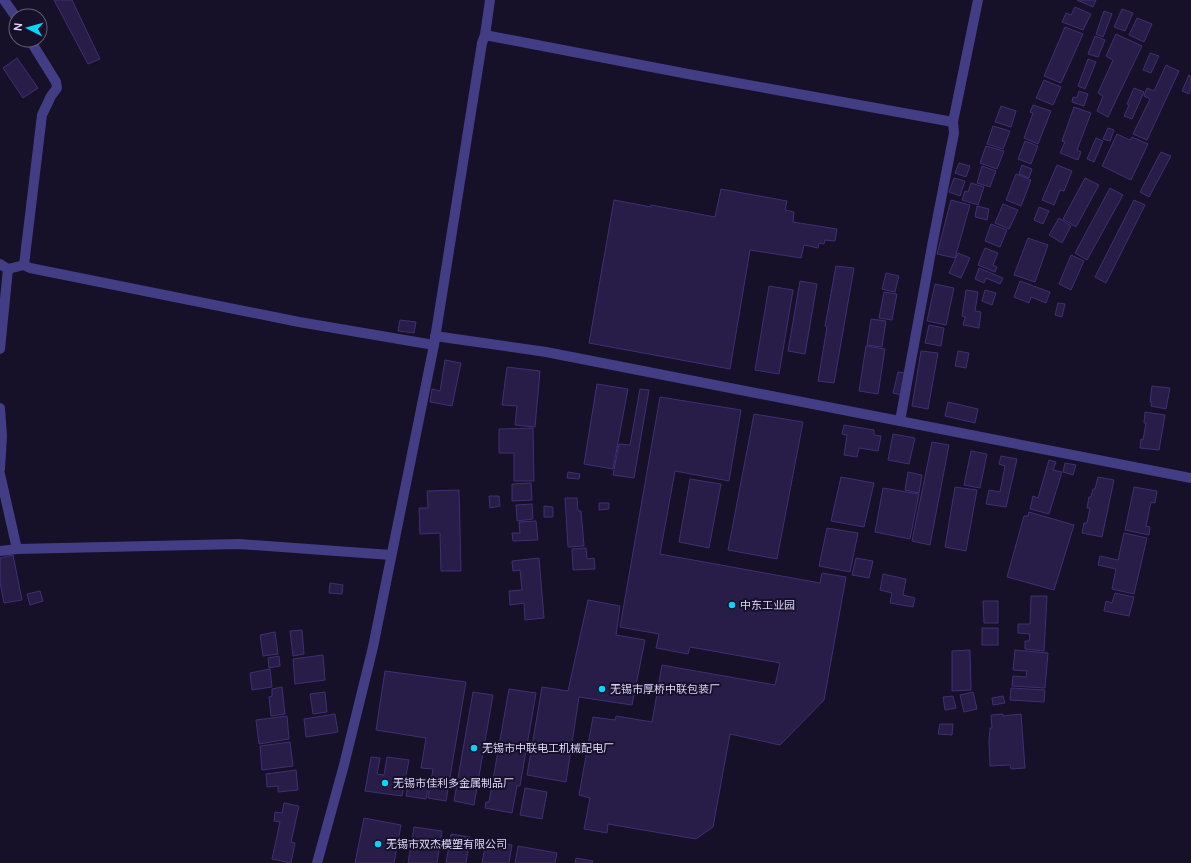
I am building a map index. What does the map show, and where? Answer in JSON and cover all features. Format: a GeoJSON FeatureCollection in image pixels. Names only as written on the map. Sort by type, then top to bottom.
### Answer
{"type":"FeatureCollection","features":[{"type":"Feature","properties":{"kind":"street"},"geometry":{"type":"LineString","coordinates":[[317,863],[344,765],[373,647],[435,340],[490,0]]}},
{"type":"Feature","properties":{"kind":"street"},"geometry":{"type":"LineString","coordinates":[[900,421],[954,133],[953,122],[978,0]]}},
{"type":"Feature","properties":{"kind":"street"},"geometry":{"type":"LineString","coordinates":[[485,35],[688,74],[953,122]]}},
{"type":"Feature","properties":{"kind":"street"},"geometry":{"type":"LineString","coordinates":[[24,265],[42,115],[51,96],[57,88],[56,82],[35,48]]}},
{"type":"Feature","properties":{"kind":"street"},"geometry":{"type":"LineString","coordinates":[[0,349],[4,267],[24,265],[38,270],[299,322],[435,340],[546,352],[1191,478]]}},
{"type":"Feature","properties":{"kind":"street"},"geometry":{"type":"LineString","coordinates":[[0,408],[2,436],[0,469]]}},
{"type":"Feature","properties":{"kind":"street"},"geometry":{"type":"LineString","coordinates":[[0,474],[17,549]]}},
{"type":"Feature","properties":{"kind":"street"},"geometry":{"type":"LineString","coordinates":[[0,551],[17,549],[238,544],[391,555]]}},
{"type":"Feature","properties":{"kind":"building"},"geometry":{"type":"Polygon","coordinates":[[[54,0],[72,0],[100,59],[88,64],[54,0]]]}},
{"type":"Feature","properties":{"kind":"building"},"geometry":{"type":"Polygon","coordinates":[[[1077,0],[1096,0],[1093,7],[1077,0]]]}},
{"type":"Feature","properties":{"kind":"building"},"geometry":{"type":"Polygon","coordinates":[[[1075,7],[1091,14],[1083,30],[1062,22],[1066,13],[1071,15],[1075,7]]]}},
{"type":"Feature","properties":{"kind":"building"},"geometry":{"type":"Polygon","coordinates":[[[1122,9],[1133,13],[1125,31],[1114,27],[1122,9]]]}},
{"type":"Feature","properties":{"kind":"building"},"geometry":{"type":"Polygon","coordinates":[[[1104,11],[1112,14],[1103,37],[1096,34],[1104,11]]]}},
{"type":"Feature","properties":{"kind":"building"},"geometry":{"type":"Polygon","coordinates":[[[1137,18],[1152,24],[1144,42],[1129,35],[1137,18]]]}},
{"type":"Feature","properties":{"kind":"building"},"geometry":{"type":"Polygon","coordinates":[[[1065,27],[1083,34],[1061,83],[1044,76],[1065,27]]]}},
{"type":"Feature","properties":{"kind":"building"},"geometry":{"type":"Polygon","coordinates":[[[1116,34],[1142,46],[1108,117],[1097,111],[1103,96],[1098,93],[1113,60],[1106,56],[1116,34]]]}},
{"type":"Feature","properties":{"kind":"building"},"geometry":{"type":"Polygon","coordinates":[[[1095,36],[1105,40],[1098,57],[1088,54],[1095,36]]]}},
{"type":"Feature","properties":{"kind":"building"},"geometry":{"type":"Polygon","coordinates":[[[1150,53],[1159,56],[1151,73],[1143,70],[1150,53]]]}},
{"type":"Feature","properties":{"kind":"building"},"geometry":{"type":"Polygon","coordinates":[[[17,58],[38,88],[23,98],[3,68],[17,58]]]}},
{"type":"Feature","properties":{"kind":"building"},"geometry":{"type":"Polygon","coordinates":[[[1088,59],[1096,62],[1085,89],[1078,86],[1088,59]]]}},
{"type":"Feature","properties":{"kind":"building"},"geometry":{"type":"Polygon","coordinates":[[[1166,65],[1179,71],[1147,140],[1133,134],[1150,99],[1144,96],[1147,88],[1154,91],[1166,65]]]}},
{"type":"Feature","properties":{"kind":"building"},"geometry":{"type":"Polygon","coordinates":[[[1189,75],[1191,77],[1191,89],[1189,94],[1182,91],[1189,75]]]}},
{"type":"Feature","properties":{"kind":"building"},"geometry":{"type":"Polygon","coordinates":[[[1044,80],[1061,87],[1053,105],[1036,98],[1044,80]]]}},
{"type":"Feature","properties":{"kind":"building"},"geometry":{"type":"Polygon","coordinates":[[[1134,88],[1144,92],[1132,119],[1124,116],[1129,105],[1127,104],[1134,88]]]}},
{"type":"Feature","properties":{"kind":"building"},"geometry":{"type":"Polygon","coordinates":[[[1079,91],[1088,94],[1084,106],[1072,102],[1073,97],[1077,98],[1079,91]]]}},
{"type":"Feature","properties":{"kind":"building"},"geometry":{"type":"Polygon","coordinates":[[[1033,105],[1051,111],[1038,144],[1024,138],[1033,113],[1030,112],[1033,105]]]}},
{"type":"Feature","properties":{"kind":"building"},"geometry":{"type":"Polygon","coordinates":[[[1001,106],[1016,111],[1011,127],[995,122],[1001,106]]]}},
{"type":"Feature","properties":{"kind":"building"},"geometry":{"type":"Polygon","coordinates":[[[1074,107],[1091,113],[1077,150],[1081,152],[1078,160],[1060,153],[1065,142],[1062,141],[1074,107]]]}},
{"type":"Feature","properties":{"kind":"building"},"geometry":{"type":"Polygon","coordinates":[[[993,126],[1010,131],[1003,149],[987,144],[993,126]]]}},
{"type":"Feature","properties":{"kind":"building"},"geometry":{"type":"Polygon","coordinates":[[[1108,128],[1114,130],[1110,141],[1103,139],[1108,128]]]}},
{"type":"Feature","properties":{"kind":"building"},"geometry":{"type":"Polygon","coordinates":[[[1117,134],[1130,140],[1132,137],[1148,144],[1131,180],[1102,166],[1117,134]]]}},
{"type":"Feature","properties":{"kind":"building"},"geometry":{"type":"Polygon","coordinates":[[[1096,138],[1103,141],[1094,162],[1087,159],[1096,138]]]}},
{"type":"Feature","properties":{"kind":"building"},"geometry":{"type":"Polygon","coordinates":[[[1025,141],[1038,146],[1031,164],[1018,159],[1025,141]]]}},
{"type":"Feature","properties":{"kind":"building"},"geometry":{"type":"Polygon","coordinates":[[[986,146],[1004,151],[997,169],[980,163],[986,146]]]}},
{"type":"Feature","properties":{"kind":"building"},"geometry":{"type":"Polygon","coordinates":[[[1161,152],[1171,156],[1149,197],[1140,192],[1161,152]]]}},
{"type":"Feature","properties":{"kind":"building"},"geometry":{"type":"Polygon","coordinates":[[[959,163],[970,166],[966,177],[955,173],[959,163]]]}},
{"type":"Feature","properties":{"kind":"building"},"geometry":{"type":"Polygon","coordinates":[[[1022,165],[1032,169],[1029,178],[1019,174],[1022,165]]]}},
{"type":"Feature","properties":{"kind":"building"},"geometry":{"type":"Polygon","coordinates":[[[1057,165],[1072,171],[1064,191],[1060,190],[1054,205],[1042,200],[1057,165]]]}},
{"type":"Feature","properties":{"kind":"building"},"geometry":{"type":"Polygon","coordinates":[[[982,166],[996,171],[990,187],[977,183],[982,166]]]}},
{"type":"Feature","properties":{"kind":"building"},"geometry":{"type":"Polygon","coordinates":[[[1016,174],[1031,180],[1021,206],[1006,200],[1016,174]]]}},
{"type":"Feature","properties":{"kind":"building"},"geometry":{"type":"Polygon","coordinates":[[[954,178],[965,181],[960,196],[949,192],[954,178]]]}},
{"type":"Feature","properties":{"kind":"building"},"geometry":{"type":"Polygon","coordinates":[[[1085,178],[1099,185],[1076,227],[1063,219],[1085,178]]]}},
{"type":"Feature","properties":{"kind":"building"},"geometry":{"type":"Polygon","coordinates":[[[971,183],[984,187],[978,205],[962,200],[965,191],[968,192],[971,183]]]}},
{"type":"Feature","properties":{"kind":"building"},"geometry":{"type":"Polygon","coordinates":[[[1110,188],[1123,195],[1087,260],[1075,253],[1110,188]]]}},
{"type":"Feature","properties":{"kind":"building"},"geometry":{"type":"Polygon","coordinates":[[[721,189],[787,201],[785,210],[794,212],[793,222],[837,229],[835,241],[825,240],[824,244],[819,243],[818,248],[804,245],[801,258],[750,250],[730,369],[589,343],[614,200],[651,207],[651,205],[715,217],[721,189]]]}},
{"type":"Feature","properties":{"kind":"building"},"geometry":{"type":"Polygon","coordinates":[[[951,200],[970,205],[955,258],[937,254],[951,200]]]}},
{"type":"Feature","properties":{"kind":"building"},"geometry":{"type":"Polygon","coordinates":[[[1134,200],[1145,205],[1106,283],[1095,277],[1134,200]]]}},
{"type":"Feature","properties":{"kind":"building"},"geometry":{"type":"Polygon","coordinates":[[[1003,204],[1018,210],[1009,229],[995,223],[1003,204]]]}},
{"type":"Feature","properties":{"kind":"building"},"geometry":{"type":"Polygon","coordinates":[[[977,206],[989,209],[987,220],[975,217],[977,206]]]}},
{"type":"Feature","properties":{"kind":"building"},"geometry":{"type":"Polygon","coordinates":[[[1039,207],[1049,211],[1043,224],[1034,220],[1039,207]]]}},
{"type":"Feature","properties":{"kind":"building"},"geometry":{"type":"Polygon","coordinates":[[[1059,218],[1071,226],[1062,243],[1049,235],[1059,218]]]}},
{"type":"Feature","properties":{"kind":"building"},"geometry":{"type":"Polygon","coordinates":[[[991,224],[1007,230],[1000,247],[985,241],[991,224]]]}},
{"type":"Feature","properties":{"kind":"building"},"geometry":{"type":"Polygon","coordinates":[[[1028,238],[1048,245],[1035,282],[1014,275],[1028,238]]]}},
{"type":"Feature","properties":{"kind":"building"},"geometry":{"type":"Polygon","coordinates":[[[985,248],[998,253],[993,265],[997,267],[995,272],[978,265],[985,248]]]}},
{"type":"Feature","properties":{"kind":"building"},"geometry":{"type":"Polygon","coordinates":[[[958,253],[970,258],[961,278],[949,273],[958,253]]]}},
{"type":"Feature","properties":{"kind":"building"},"geometry":{"type":"Polygon","coordinates":[[[1071,255],[1084,261],[1071,290],[1059,284],[1071,255]]]}},
{"type":"Feature","properties":{"kind":"building"},"geometry":{"type":"Polygon","coordinates":[[[836,266],[854,268],[834,383],[818,381],[827,327],[825,326],[836,266]]]}},
{"type":"Feature","properties":{"kind":"building"},"geometry":{"type":"Polygon","coordinates":[[[979,268],[1003,278],[1000,284],[986,278],[984,283],[975,279],[979,268]]]}},
{"type":"Feature","properties":{"kind":"building"},"geometry":{"type":"Polygon","coordinates":[[[886,273],[899,276],[895,292],[882,289],[886,273]]]}},
{"type":"Feature","properties":{"kind":"building"},"geometry":{"type":"Polygon","coordinates":[[[800,281],[817,284],[805,354],[788,351],[800,281]]]}},
{"type":"Feature","properties":{"kind":"building"},"geometry":{"type":"Polygon","coordinates":[[[1020,281],[1050,292],[1046,303],[1031,297],[1029,303],[1014,297],[1020,281]]]}},
{"type":"Feature","properties":{"kind":"building"},"geometry":{"type":"Polygon","coordinates":[[[935,284],[954,288],[946,325],[927,321],[935,284]]]}},
{"type":"Feature","properties":{"kind":"building"},"geometry":{"type":"Polygon","coordinates":[[[769,286],[793,290],[779,374],[755,370],[769,286]]]}},
{"type":"Feature","properties":{"kind":"building"},"geometry":{"type":"Polygon","coordinates":[[[966,290],[978,292],[975,311],[981,312],[979,328],[963,325],[965,317],[962,316],[966,290]]]}},
{"type":"Feature","properties":{"kind":"building"},"geometry":{"type":"Polygon","coordinates":[[[985,290],[996,293],[992,305],[982,301],[985,290]]]}},
{"type":"Feature","properties":{"kind":"building"},"geometry":{"type":"Polygon","coordinates":[[[884,292],[897,294],[892,320],[879,318],[884,292]]]}},
{"type":"Feature","properties":{"kind":"building"},"geometry":{"type":"Polygon","coordinates":[[[1058,303],[1065,304],[1062,317],[1055,315],[1058,303]]]}},
{"type":"Feature","properties":{"kind":"building"},"geometry":{"type":"Polygon","coordinates":[[[871,319],[886,321],[882,347],[867,345],[871,319]]]}},
{"type":"Feature","properties":{"kind":"building"},"geometry":{"type":"Polygon","coordinates":[[[400,320],[416,322],[414,333],[398,331],[400,320]]]}},
{"type":"Feature","properties":{"kind":"building"},"geometry":{"type":"Polygon","coordinates":[[[929,325],[944,328],[941,346],[925,343],[929,325]]]}},
{"type":"Feature","properties":{"kind":"building"},"geometry":{"type":"Polygon","coordinates":[[[866,346],[885,349],[878,394],[859,391],[866,346]]]}},
{"type":"Feature","properties":{"kind":"building"},"geometry":{"type":"Polygon","coordinates":[[[921,351],[938,353],[928,409],[912,406],[921,351]]]}},
{"type":"Feature","properties":{"kind":"building"},"geometry":{"type":"Polygon","coordinates":[[[958,351],[969,353],[966,368],[955,366],[958,351]]]}},
{"type":"Feature","properties":{"kind":"building"},"geometry":{"type":"Polygon","coordinates":[[[445,360],[461,363],[452,406],[430,402],[432,389],[440,391],[445,360]]]}},
{"type":"Feature","properties":{"kind":"building"},"geometry":{"type":"Polygon","coordinates":[[[507,367],[540,371],[535,427],[515,425],[517,406],[502,405],[507,367]]]}},
{"type":"Feature","properties":{"kind":"building"},"geometry":{"type":"Polygon","coordinates":[[[898,372],[906,373],[901,395],[893,393],[898,372]]]}},
{"type":"Feature","properties":{"kind":"building"},"geometry":{"type":"Polygon","coordinates":[[[597,384],[628,389],[613,469],[584,464],[597,384]]]}},
{"type":"Feature","properties":{"kind":"building"},"geometry":{"type":"Polygon","coordinates":[[[1152,386],[1170,388],[1166,409],[1151,406],[1152,386]]]}},
{"type":"Feature","properties":{"kind":"building"},"geometry":{"type":"Polygon","coordinates":[[[640,389],[649,390],[634,478],[613,475],[619,444],[630,445],[640,389]]]}},
{"type":"Feature","properties":{"kind":"building","name":"中东工业园"},"geometry":{"type":"Polygon","coordinates":[[[660,397],[741,410],[729,481],[675,471],[660,554],[820,583],[822,573],[846,577],[824,700],[780,745],[730,734],[713,827],[696,839],[608,824],[607,833],[584,829],[590,798],[579,795],[593,717],[615,720],[616,716],[652,722],[662,665],[775,685],[780,663],[690,647],[688,654],[656,648],[659,634],[620,627],[660,397]]]}},
{"type":"Feature","properties":{"kind":"building"},"geometry":{"type":"Polygon","coordinates":[[[948,402],[978,409],[975,423],[945,416],[948,402]]]}},
{"type":"Feature","properties":{"kind":"building"},"geometry":{"type":"Polygon","coordinates":[[[1145,412],[1165,415],[1159,450],[1140,448],[1146,423],[1144,423],[1145,412]]]}},
{"type":"Feature","properties":{"kind":"building"},"geometry":{"type":"Polygon","coordinates":[[[754,414],[803,422],[777,559],[728,550],[754,414]]]}},
{"type":"Feature","properties":{"kind":"building"},"geometry":{"type":"Polygon","coordinates":[[[844,425],[874,430],[874,435],[881,436],[878,451],[859,448],[857,457],[844,455],[847,435],[842,434],[844,425]]]}},
{"type":"Feature","properties":{"kind":"building"},"geometry":{"type":"Polygon","coordinates":[[[533,428],[534,481],[514,481],[514,453],[499,453],[499,429],[533,428]]]}},
{"type":"Feature","properties":{"kind":"building"},"geometry":{"type":"Polygon","coordinates":[[[893,434],[915,438],[909,464],[888,460],[893,434]]]}},
{"type":"Feature","properties":{"kind":"building"},"geometry":{"type":"Polygon","coordinates":[[[932,442],[949,445],[930,545],[912,541],[932,442]]]}},
{"type":"Feature","properties":{"kind":"building"},"geometry":{"type":"Polygon","coordinates":[[[971,451],[987,454],[980,488],[964,485],[971,451]]]}},
{"type":"Feature","properties":{"kind":"building"},"geometry":{"type":"Polygon","coordinates":[[[1001,456],[1017,459],[1006,507],[986,504],[989,490],[1000,492],[1005,466],[999,464],[1001,456]]]}},
{"type":"Feature","properties":{"kind":"building"},"geometry":{"type":"Polygon","coordinates":[[[1049,460],[1056,462],[1053,470],[1062,472],[1049,514],[1030,509],[1033,496],[1038,498],[1049,460]]]}},
{"type":"Feature","properties":{"kind":"building"},"geometry":{"type":"Polygon","coordinates":[[[1065,463],[1076,465],[1073,475],[1063,472],[1065,463]]]}},
{"type":"Feature","properties":{"kind":"building"},"geometry":{"type":"Polygon","coordinates":[[[568,472],[580,474],[579,479],[567,478],[568,472]]]}},
{"type":"Feature","properties":{"kind":"building"},"geometry":{"type":"Polygon","coordinates":[[[908,472],[922,475],[919,493],[905,490],[908,472]]]}},
{"type":"Feature","properties":{"kind":"building"},"geometry":{"type":"Polygon","coordinates":[[[841,477],[874,483],[864,527],[831,521],[841,477]]]}},
{"type":"Feature","properties":{"kind":"building"},"geometry":{"type":"Polygon","coordinates":[[[1098,477],[1114,480],[1102,537],[1082,533],[1084,523],[1087,523],[1090,508],[1087,508],[1089,497],[1091,497],[1093,489],[1095,489],[1098,477]]]}},
{"type":"Feature","properties":{"kind":"building"},"geometry":{"type":"Polygon","coordinates":[[[690,479],[721,484],[709,548],[679,542],[690,479]]]}},
{"type":"Feature","properties":{"kind":"building"},"geometry":{"type":"Polygon","coordinates":[[[531,483],[532,500],[512,501],[512,484],[531,483]]]}},
{"type":"Feature","properties":{"kind":"building"},"geometry":{"type":"Polygon","coordinates":[[[955,487],[977,490],[966,551],[945,547],[955,487]]]}},
{"type":"Feature","properties":{"kind":"building"},"geometry":{"type":"Polygon","coordinates":[[[1134,487],[1157,491],[1155,503],[1151,502],[1146,526],[1150,527],[1149,535],[1125,530],[1134,487]]]}},
{"type":"Feature","properties":{"kind":"building"},"geometry":{"type":"Polygon","coordinates":[[[883,488],[919,494],[910,539],[875,532],[883,488]]]}},
{"type":"Feature","properties":{"kind":"building"},"geometry":{"type":"Polygon","coordinates":[[[459,490],[461,571],[441,571],[440,533],[420,534],[419,508],[428,508],[427,491],[459,490]]]}},
{"type":"Feature","properties":{"kind":"building"},"geometry":{"type":"Polygon","coordinates":[[[489,496],[499,496],[500,506],[490,508],[489,496]]]}},
{"type":"Feature","properties":{"kind":"building"},"geometry":{"type":"Polygon","coordinates":[[[565,498],[577,498],[578,511],[581,511],[584,546],[568,547],[565,498]]]}},
{"type":"Feature","properties":{"kind":"building"},"geometry":{"type":"Polygon","coordinates":[[[599,503],[609,503],[609,509],[599,510],[599,503]]]}},
{"type":"Feature","properties":{"kind":"building"},"geometry":{"type":"Polygon","coordinates":[[[532,504],[533,519],[517,521],[516,505],[532,504]]]}},
{"type":"Feature","properties":{"kind":"building"},"geometry":{"type":"Polygon","coordinates":[[[544,506],[553,507],[553,517],[544,517],[544,506]]]}},
{"type":"Feature","properties":{"kind":"building"},"geometry":{"type":"Polygon","coordinates":[[[1029,512],[1074,525],[1054,590],[1007,577],[1024,516],[1028,516],[1029,512]]]}},
{"type":"Feature","properties":{"kind":"building"},"geometry":{"type":"Polygon","coordinates":[[[536,521],[538,540],[513,541],[512,533],[520,533],[519,522],[536,521]]]}},
{"type":"Feature","properties":{"kind":"building"},"geometry":{"type":"Polygon","coordinates":[[[827,528],[858,533],[850,572],[819,566],[827,528]]]}},
{"type":"Feature","properties":{"kind":"building"},"geometry":{"type":"Polygon","coordinates":[[[1124,533],[1147,538],[1134,594],[1112,589],[1116,569],[1098,565],[1100,556],[1118,560],[1124,533]]]}},
{"type":"Feature","properties":{"kind":"building"},"geometry":{"type":"Polygon","coordinates":[[[586,548],[587,559],[594,558],[595,569],[573,570],[572,549],[586,548]]]}},
{"type":"Feature","properties":{"kind":"building"},"geometry":{"type":"Polygon","coordinates":[[[13,555],[22,600],[4,603],[0,582],[0,558],[13,555]]]}},
{"type":"Feature","properties":{"kind":"building"},"geometry":{"type":"Polygon","coordinates":[[[539,558],[544,618],[525,620],[524,603],[510,605],[509,591],[522,590],[520,570],[513,571],[512,561],[539,558]]]}},
{"type":"Feature","properties":{"kind":"building"},"geometry":{"type":"Polygon","coordinates":[[[856,558],[873,561],[869,578],[852,575],[856,558]]]}},
{"type":"Feature","properties":{"kind":"building"},"geometry":{"type":"Polygon","coordinates":[[[883,574],[906,579],[903,595],[915,598],[913,607],[890,603],[892,593],[880,590],[883,574]]]}},
{"type":"Feature","properties":{"kind":"building"},"geometry":{"type":"Polygon","coordinates":[[[330,583],[343,585],[342,594],[329,593],[330,583]]]}},
{"type":"Feature","properties":{"kind":"building"},"geometry":{"type":"Polygon","coordinates":[[[40,591],[43,601],[30,605],[27,594],[40,591]]]}},
{"type":"Feature","properties":{"kind":"building"},"geometry":{"type":"Polygon","coordinates":[[[1115,593],[1134,597],[1129,616],[1104,611],[1106,601],[1112,603],[1115,593]]]}},
{"type":"Feature","properties":{"kind":"building"},"geometry":{"type":"Polygon","coordinates":[[[1031,596],[1047,596],[1044,651],[1025,649],[1025,641],[1029,641],[1030,634],[1018,633],[1018,624],[1030,624],[1031,596]]]}},
{"type":"Feature","properties":{"kind":"building","name":"无锡市厚桥中联包装厂"},"geometry":{"type":"Polygon","coordinates":[[[588,600],[620,606],[616,635],[645,640],[632,705],[579,697],[566,782],[527,775],[542,687],[568,691],[588,600]]]}},
{"type":"Feature","properties":{"kind":"building"},"geometry":{"type":"Polygon","coordinates":[[[983,601],[998,601],[998,623],[984,623],[983,601]]]}},
{"type":"Feature","properties":{"kind":"building"},"geometry":{"type":"Polygon","coordinates":[[[982,628],[998,628],[998,645],[982,645],[982,628]]]}},
{"type":"Feature","properties":{"kind":"building"},"geometry":{"type":"Polygon","coordinates":[[[302,630],[304,654],[293,656],[290,631],[302,630]]]}},
{"type":"Feature","properties":{"kind":"building"},"geometry":{"type":"Polygon","coordinates":[[[275,632],[278,654],[263,656],[260,635],[275,632]]]}},
{"type":"Feature","properties":{"kind":"building"},"geometry":{"type":"Polygon","coordinates":[[[970,650],[971,690],[952,691],[952,651],[970,650]]]}},
{"type":"Feature","properties":{"kind":"building"},"geometry":{"type":"Polygon","coordinates":[[[1015,650],[1048,653],[1045,688],[1012,686],[1013,676],[1026,677],[1027,671],[1013,670],[1015,650]]]}},
{"type":"Feature","properties":{"kind":"building"},"geometry":{"type":"Polygon","coordinates":[[[323,655],[325,680],[295,684],[293,659],[323,655]]]}},
{"type":"Feature","properties":{"kind":"building"},"geometry":{"type":"Polygon","coordinates":[[[279,656],[280,666],[269,668],[268,658],[279,656]]]}},
{"type":"Feature","properties":{"kind":"building"},"geometry":{"type":"Polygon","coordinates":[[[270,669],[272,687],[252,690],[250,673],[270,669]]]}},
{"type":"Feature","properties":{"kind":"building"},"geometry":{"type":"Polygon","coordinates":[[[385,671],[466,682],[446,801],[428,798],[433,769],[421,768],[426,738],[376,730],[385,671]]]}},
{"type":"Feature","properties":{"kind":"building"},"geometry":{"type":"Polygon","coordinates":[[[282,687],[285,714],[271,716],[269,697],[272,696],[272,689],[282,687]]]}},
{"type":"Feature","properties":{"kind":"building"},"geometry":{"type":"Polygon","coordinates":[[[1011,688],[1045,690],[1044,702],[1010,700],[1011,688]]]}},
{"type":"Feature","properties":{"kind":"building"},"geometry":{"type":"Polygon","coordinates":[[[509,689],[536,693],[520,786],[517,786],[512,813],[485,808],[486,802],[489,802],[509,689]]]}},
{"type":"Feature","properties":{"kind":"building"},"geometry":{"type":"Polygon","coordinates":[[[325,692],[327,712],[313,714],[310,694],[325,692]]]}},
{"type":"Feature","properties":{"kind":"building","name":"无锡市中联电工机械配电厂"},"geometry":{"type":"Polygon","coordinates":[[[473,692],[493,695],[474,805],[454,801],[473,692]]]}},
{"type":"Feature","properties":{"kind":"building"},"geometry":{"type":"Polygon","coordinates":[[[973,692],[977,709],[964,712],[960,695],[973,692]]]}},
{"type":"Feature","properties":{"kind":"building"},"geometry":{"type":"Polygon","coordinates":[[[953,696],[956,708],[945,710],[943,697],[953,696]]]}},
{"type":"Feature","properties":{"kind":"building"},"geometry":{"type":"Polygon","coordinates":[[[1003,696],[1005,703],[993,705],[992,698],[1003,696]]]}},
{"type":"Feature","properties":{"kind":"building"},"geometry":{"type":"Polygon","coordinates":[[[335,714],[338,732],[306,737],[304,719],[335,714]]]}},
{"type":"Feature","properties":{"kind":"building"},"geometry":{"type":"Polygon","coordinates":[[[1003,714],[1003,716],[1021,714],[1025,768],[1011,769],[1010,765],[990,766],[989,741],[990,728],[992,728],[991,715],[1003,714]]]}},
{"type":"Feature","properties":{"kind":"building"},"geometry":{"type":"Polygon","coordinates":[[[287,716],[289,739],[259,744],[256,720],[287,716]]]}},
{"type":"Feature","properties":{"kind":"building"},"geometry":{"type":"Polygon","coordinates":[[[940,724],[953,724],[952,735],[938,734],[940,724]]]}},
{"type":"Feature","properties":{"kind":"building"},"geometry":{"type":"Polygon","coordinates":[[[290,742],[293,766],[262,770],[260,746],[290,742]]]}},
{"type":"Feature","properties":{"kind":"building","name":"无锡市佳利多金属制品厂"},"geometry":{"type":"Polygon","coordinates":[[[371,757],[380,758],[377,774],[384,775],[387,757],[409,760],[402,796],[365,791],[371,757]]]}},
{"type":"Feature","properties":{"kind":"building"},"geometry":{"type":"Polygon","coordinates":[[[296,770],[298,790],[278,792],[278,786],[267,787],[266,774],[296,770]]]}},
{"type":"Feature","properties":{"kind":"building"},"geometry":{"type":"Polygon","coordinates":[[[408,785],[428,788],[426,799],[406,796],[408,785]]]}},
{"type":"Feature","properties":{"kind":"building"},"geometry":{"type":"Polygon","coordinates":[[[525,788],[547,792],[542,819],[520,815],[525,788]]]}},
{"type":"Feature","properties":{"kind":"building"},"geometry":{"type":"Polygon","coordinates":[[[284,803],[299,806],[291,842],[295,843],[291,863],[272,859],[280,822],[274,821],[275,812],[282,813],[284,803]]]}},
{"type":"Feature","properties":{"kind":"building","name":"无锡市双杰模塑有限公司"},"geometry":{"type":"Polygon","coordinates":[[[364,818],[401,825],[394,863],[355,863],[364,818]]]}},
{"type":"Feature","properties":{"kind":"building"},"geometry":{"type":"Polygon","coordinates":[[[414,827],[442,831],[437,863],[408,863],[414,827]]]}},
{"type":"Feature","properties":{"kind":"building"},"geometry":{"type":"Polygon","coordinates":[[[451,834],[470,837],[466,863],[446,863],[451,834]]]}},
{"type":"Feature","properties":{"kind":"building"},"geometry":{"type":"Polygon","coordinates":[[[486,841],[512,845],[509,863],[482,863],[486,841]]]}},
{"type":"Feature","properties":{"kind":"building"},"geometry":{"type":"Polygon","coordinates":[[[518,846],[557,853],[555,863],[515,863],[518,846]]]}},
{"type":"Feature","properties":{"kind":"building"},"geometry":{"type":"Polygon","coordinates":[[[576,858],[593,861],[592,863],[575,863],[576,858]]]}},
{"type":"Feature","properties":{"kind":"place","name":"中东工业园"},"geometry":{"type":"Point","coordinates":[732,605]}},
{"type":"Feature","properties":{"kind":"place","name":"无锡市厚桥中联包装厂"},"geometry":{"type":"Point","coordinates":[602,689]}},
{"type":"Feature","properties":{"kind":"place","name":"无锡市中联电工机械配电厂"},"geometry":{"type":"Point","coordinates":[474,748]}},
{"type":"Feature","properties":{"kind":"place","name":"无锡市佳利多金属制品厂"},"geometry":{"type":"Point","coordinates":[385,783]}},
{"type":"Feature","properties":{"kind":"place","name":"无锡市双杰模塑有限公司"},"geometry":{"type":"Point","coordinates":[378,844]}}]}
